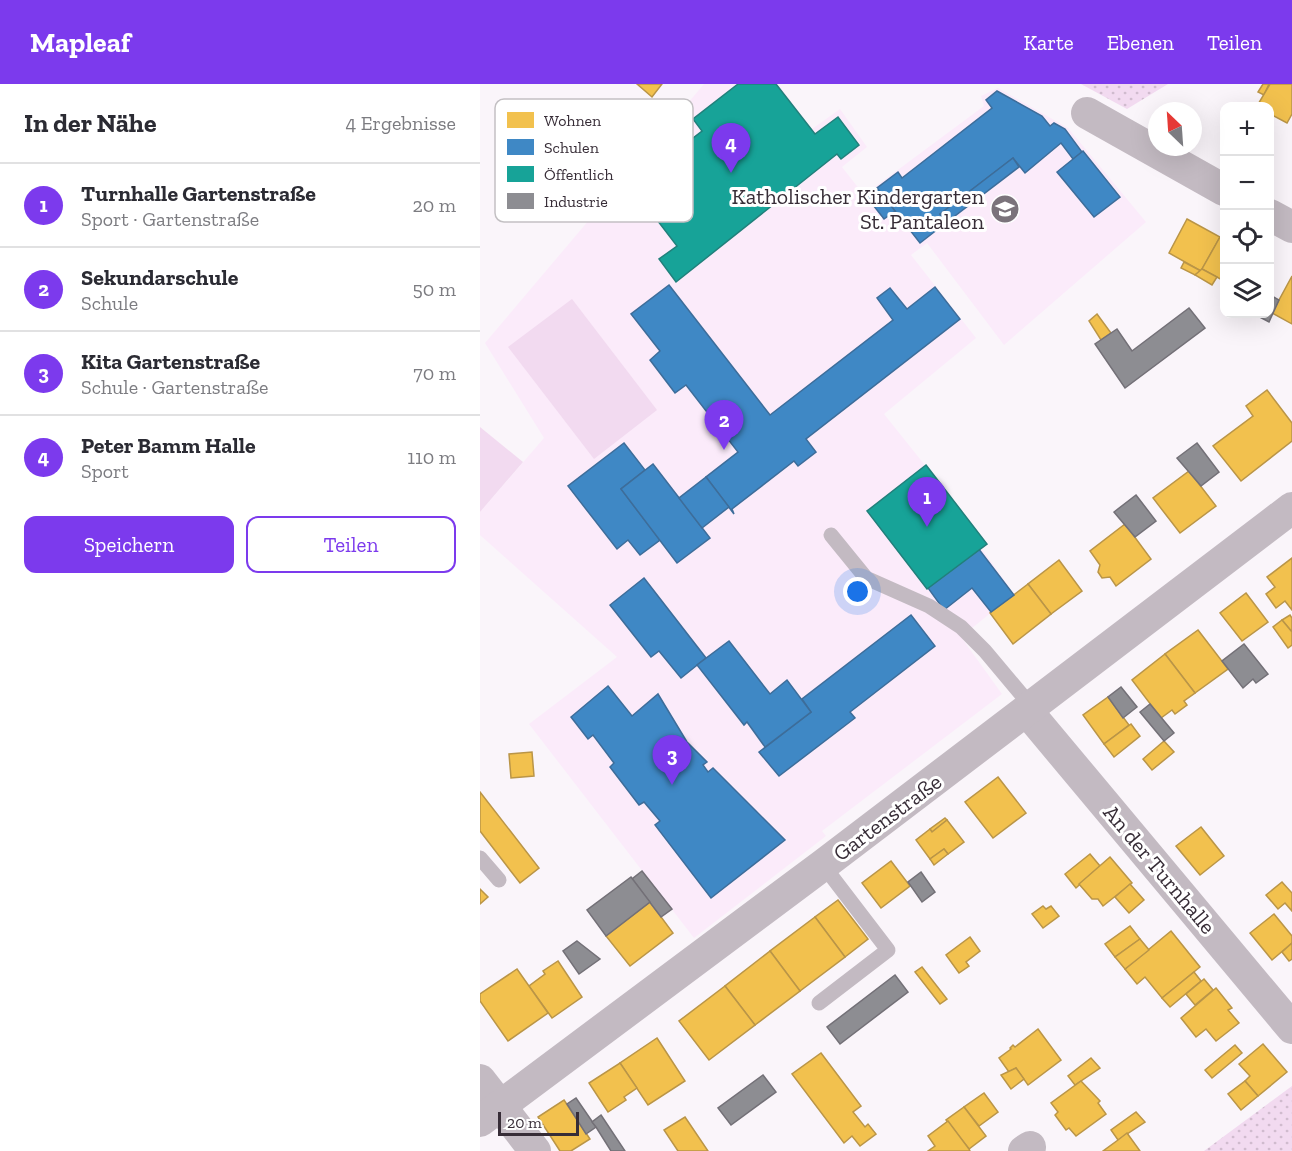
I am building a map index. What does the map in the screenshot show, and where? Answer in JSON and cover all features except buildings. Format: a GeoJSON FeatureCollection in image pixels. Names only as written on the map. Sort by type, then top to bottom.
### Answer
{"type":"FeatureCollection","features":[{"type":"Feature","properties":{"kind":"street"},"geometry":{"type":"LineString","coordinates":[[1087,113],[1220,188]]}},
{"type":"Feature","properties":{"kind":"street"},"geometry":{"type":"LineString","coordinates":[[1274,218],[1292,227]]}},
{"type":"Feature","properties":{"kind":"street","name":"Gartenstraße"},"geometry":{"type":"LineString","coordinates":[[490,1113],[824,865],[1292,508]]}},
{"type":"Feature","properties":{"kind":"street","name":"An der Turnhalle"},"geometry":{"type":"LineString","coordinates":[[1030,709],[1292,1028]]}},
{"type":"Feature","properties":{"kind":"street"},"geometry":{"type":"LineString","coordinates":[[480,1080],[490,1113],[535,1151]]}},
{"type":"Feature","properties":{"kind":"lane"},"geometry":{"type":"LineString","coordinates":[[831,535],[866,578],[929,606],[961,627],[985,651],[1030,709]]}},
{"type":"Feature","properties":{"kind":"lane"},"geometry":{"type":"LineString","coordinates":[[480,858],[499,880]]}},
{"type":"Feature","properties":{"kind":"lane"},"geometry":{"type":"LineString","coordinates":[[819,1004],[888,950],[824,865]]}},
{"type":"Feature","properties":{"kind":"shaded area"},"geometry":{"type":"Polygon","coordinates":[[[704,84],[778,84],[812,129],[840,109],[867,147],[842,167],[864,195],[984,106],[981,96],[998,88],[1068,128],[1146,222],[1004,345],[927,243],[911,255],[976,338],[884,414],[988,544],[982,549],[1014,594],[961,637],[1002,694],[822,831],[826,836],[694,938],[529,724],[617,657],[480,535],[480,512],[544,438],[485,343],[587,222],[693,222],[691,99],[704,84]]]}},
{"type":"Feature","properties":{"kind":"shaded area"},"geometry":{"type":"Polygon","coordinates":[[[1081,84],[1168,84],[1127,109],[1081,84]]]}},
{"type":"Feature","properties":{"kind":"shaded area"},"geometry":{"type":"Polygon","coordinates":[[[572,299],[657,410],[594,459],[508,347],[572,299]]]}},
{"type":"Feature","properties":{"kind":"shaded area"},"geometry":{"type":"Polygon","coordinates":[[[480,427],[523,462],[480,512],[480,427]]]}},
{"type":"Feature","properties":{"kind":"shaded area"},"geometry":{"type":"Polygon","coordinates":[[[1292,1086],[1292,1151],[1204,1151],[1292,1086]]]}},
{"type":"Feature","properties":{"kind":"place","name":"Peter Bamm Halle"},"geometry":{"type":"Point","coordinates":[731,173]}},
{"type":"Feature","properties":{"kind":"place","name":"Katholischer Kindergarten St. Pantaleon"},"geometry":{"type":"Point","coordinates":[1005,209]}},
{"type":"Feature","properties":{"kind":"place","name":"Sekundarschule"},"geometry":{"type":"Point","coordinates":[724,450]}},
{"type":"Feature","properties":{"kind":"place","name":"Turnhalle Gartenstraße"},"geometry":{"type":"Point","coordinates":[927,527]}},
{"type":"Feature","properties":{"kind":"place","name":"Kita Gartenstraße"},"geometry":{"type":"Point","coordinates":[672,785]}}]}
